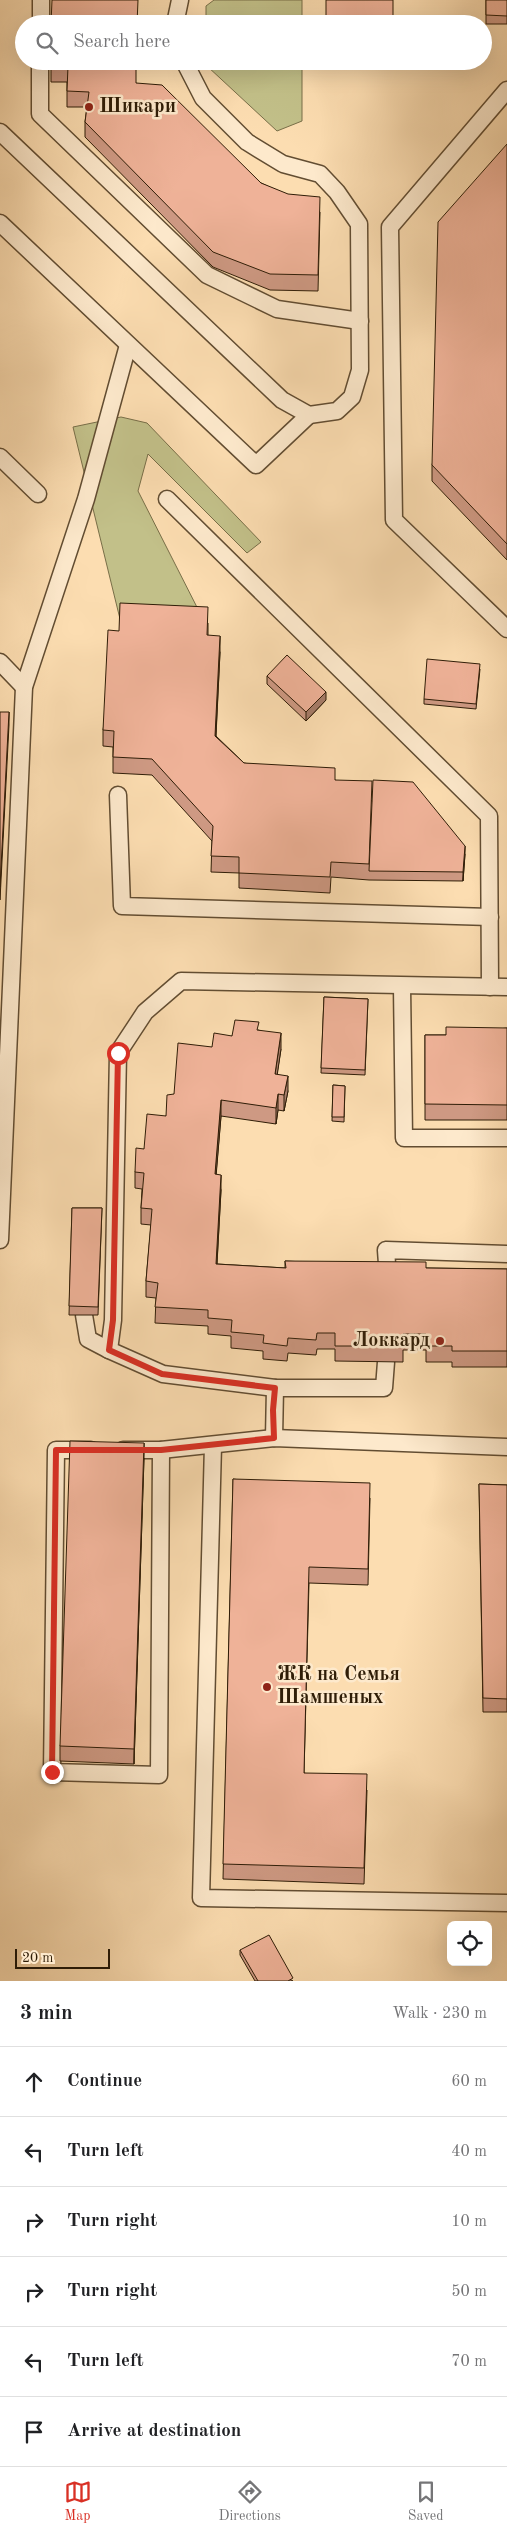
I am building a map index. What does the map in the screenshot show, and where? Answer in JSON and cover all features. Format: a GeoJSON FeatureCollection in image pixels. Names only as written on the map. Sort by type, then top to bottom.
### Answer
{"type":"FeatureCollection","features":[{"type":"Feature","properties":{"kind":"lane"},"geometry":{"type":"LineString","coordinates":[[41,0],[41,15]]}},
{"type":"Feature","properties":{"kind":"lane"},"geometry":{"type":"LineString","coordinates":[[177,15],[180,0]]}},
{"type":"Feature","properties":{"kind":"lane"},"geometry":{"type":"LineString","coordinates":[[40,70],[40,114],[207,275],[277,309],[360,321]]}},
{"type":"Feature","properties":{"kind":"lane"},"geometry":{"type":"LineString","coordinates":[[0,223],[256,466],[309,415],[337,411],[352,397],[360,370],[358,224],[338,192],[320,174],[283,164],[247,142],[203,98],[189,70]]}},
{"type":"Feature","properties":{"kind":"lane"},"geometry":{"type":"LineString","coordinates":[[507,90],[390,227],[394,520],[507,629]]}},
{"type":"Feature","properties":{"kind":"lane"},"geometry":{"type":"LineString","coordinates":[[0,132],[282,400],[309,415]]}},
{"type":"Feature","properties":{"kind":"lane"},"geometry":{"type":"LineString","coordinates":[[0,1240],[24,687],[86,499],[128,345]]}},
{"type":"Feature","properties":{"kind":"lane"},"geometry":{"type":"LineString","coordinates":[[0,456],[38,494]]}},
{"type":"Feature","properties":{"kind":"lane"},"geometry":{"type":"LineString","coordinates":[[167,499],[489,816],[490,987]]}},
{"type":"Feature","properties":{"kind":"lane"},"geometry":{"type":"LineString","coordinates":[[0,662],[24,687]]}},
{"type":"Feature","properties":{"kind":"lane"},"geometry":{"type":"LineString","coordinates":[[118,796],[122,906],[490,917]]}},
{"type":"Feature","properties":{"kind":"lane"},"geometry":{"type":"LineString","coordinates":[[109,1350],[113,1320],[118,1053],[145,1012],[180,981],[507,987]]}},
{"type":"Feature","properties":{"kind":"lane"},"geometry":{"type":"LineString","coordinates":[[402,986],[404,1138],[507,1138]]}},
{"type":"Feature","properties":{"kind":"lane"},"geometry":{"type":"LineString","coordinates":[[388,1278],[386,1250],[507,1254]]}},
{"type":"Feature","properties":{"kind":"lane"},"geometry":{"type":"LineString","coordinates":[[84,1315],[88,1339],[162,1374],[275,1388],[384,1388],[386,1362]]}},
{"type":"Feature","properties":{"kind":"lane"},"geometry":{"type":"LineString","coordinates":[[274,1438],[273,1410],[275,1388]]}},
{"type":"Feature","properties":{"kind":"lane"},"geometry":{"type":"LineString","coordinates":[[161,1450],[159,1775],[52,1772],[56,1450],[161,1450],[274,1438],[507,1446]]}},
{"type":"Feature","properties":{"kind":"lane"},"geometry":{"type":"LineString","coordinates":[[213,1445],[200,1898],[507,1903]]}},
{"type":"Feature","properties":{"kind":"shaded area"},"geometry":{"type":"Polygon","coordinates":[[[214,0],[302,0],[302,15],[206,15],[206,6],[214,0]]]}},
{"type":"Feature","properties":{"kind":"shaded area"},"geometry":{"type":"Polygon","coordinates":[[[211,70],[302,70],[302,121],[277,131],[211,70]]]}},
{"type":"Feature","properties":{"kind":"shaded area"},"geometry":{"type":"Polygon","coordinates":[[[121,417],[147,423],[261,542],[247,553],[148,454],[138,491],[205,623],[120,619],[73,427],[121,417]]]}},
{"type":"Feature","properties":{"kind":"building"},"geometry":{"type":"Polygon","coordinates":[[[52,0],[138,0],[137,15],[51,15],[52,0]]]}},
{"type":"Feature","properties":{"kind":"building"},"geometry":{"type":"Polygon","coordinates":[[[326,0],[393,0],[393,15],[326,15],[326,0]]]}},
{"type":"Feature","properties":{"kind":"building"},"geometry":{"type":"Polygon","coordinates":[[[486,0],[507,0],[507,16],[486,15],[486,0]]]}},
{"type":"Feature","properties":{"kind":"building"},"geometry":{"type":"Polygon","coordinates":[[[68,70],[136,70],[136,83],[162,85],[261,183],[288,194],[320,197],[318,275],[270,274],[213,252],[85,122],[89,92],[67,91],[68,70]]]}},
{"type":"Feature","properties":{"kind":"building"},"geometry":{"type":"Polygon","coordinates":[[[507,144],[507,544],[432,465],[438,222],[507,144]]]}},
{"type":"Feature","properties":{"kind":"building"},"geometry":{"type":"Polygon","coordinates":[[[120,603],[208,607],[207,635],[220,636],[215,736],[244,763],[335,768],[335,780],[372,781],[369,864],[331,862],[330,877],[239,873],[239,857],[211,856],[213,826],[152,759],[113,757],[114,731],[103,730],[108,630],[119,631],[120,603]]]}},
{"type":"Feature","properties":{"kind":"building"},"geometry":{"type":"Polygon","coordinates":[[[287,655],[326,692],[306,712],[267,676],[287,655]]]}},
{"type":"Feature","properties":{"kind":"building"},"geometry":{"type":"Polygon","coordinates":[[[427,659],[480,664],[476,704],[424,699],[427,659]]]}},
{"type":"Feature","properties":{"kind":"building"},"geometry":{"type":"Polygon","coordinates":[[[0,712],[9,712],[0,887],[0,712]]]}},
{"type":"Feature","properties":{"kind":"building"},"geometry":{"type":"Polygon","coordinates":[[[373,780],[413,782],[465,846],[463,872],[369,871],[373,780]]]}},
{"type":"Feature","properties":{"kind":"building"},"geometry":{"type":"Polygon","coordinates":[[[324,997],[368,999],[365,1070],[321,1068],[324,997]]]}},
{"type":"Feature","properties":{"kind":"building"},"geometry":{"type":"Polygon","coordinates":[[[235,1020],[259,1022],[257,1030],[281,1033],[275,1074],[288,1076],[284,1095],[278,1094],[276,1108],[221,1100],[215,1174],[221,1175],[216,1264],[286,1268],[285,1261],[426,1262],[426,1268],[507,1269],[507,1351],[452,1351],[452,1346],[426,1346],[426,1334],[403,1334],[403,1346],[335,1346],[335,1333],[317,1333],[316,1340],[288,1338],[287,1346],[263,1343],[264,1335],[231,1332],[232,1320],[208,1318],[208,1310],[155,1307],[158,1283],[146,1281],[152,1209],[141,1208],[144,1173],[135,1172],[136,1148],[144,1149],[147,1114],[166,1116],[167,1095],[174,1094],[178,1043],[212,1047],[214,1033],[232,1036],[235,1020]]]}},
{"type":"Feature","properties":{"kind":"building"},"geometry":{"type":"Polygon","coordinates":[[[446,1027],[507,1028],[507,1105],[425,1104],[425,1035],[446,1035],[446,1027]]]}},
{"type":"Feature","properties":{"kind":"building"},"geometry":{"type":"Polygon","coordinates":[[[333,1085],[345,1086],[344,1117],[332,1117],[333,1085]]]}},
{"type":"Feature","properties":{"kind":"building"},"geometry":{"type":"Polygon","coordinates":[[[72,1208],[102,1208],[98,1307],[69,1306],[72,1208]]]}},
{"type":"Feature","properties":{"kind":"building"},"geometry":{"type":"Polygon","coordinates":[[[70,1441],[144,1443],[134,1749],[60,1746],[70,1441]]]}},
{"type":"Feature","properties":{"kind":"building","name":"ЖК на Семья Шамшеных"},"geometry":{"type":"Polygon","coordinates":[[[233,1479],[370,1483],[368,1569],[309,1567],[304,1773],[367,1774],[364,1868],[223,1864],[233,1479]]]}},
{"type":"Feature","properties":{"kind":"building"},"geometry":{"type":"Polygon","coordinates":[[[479,1484],[507,1485],[507,1699],[483,1698],[479,1484]]]}},
{"type":"Feature","properties":{"kind":"building"},"geometry":{"type":"Polygon","coordinates":[[[269,1935],[293,1978],[288,1981],[258,1981],[240,1950],[269,1935]]]}},
{"type":"Feature","properties":{"kind":"place","name":"Шикари"},"geometry":{"type":"Point","coordinates":[89,107]}},
{"type":"Feature","properties":{"kind":"place","name":"Локкард"},"geometry":{"type":"Point","coordinates":[440,1341]}},
{"type":"Feature","properties":{"kind":"place","name":"ЖК на Семья Шамшеных"},"geometry":{"type":"Point","coordinates":[267,1687]}},
{"type":"Feature","properties":{"kind":"route"},"geometry":{"type":"LineString","coordinates":[[52,1772],[56,1450],[161,1450],[274,1438],[273,1410],[275,1388],[162,1374],[109,1350],[113,1320],[118,1053]]}}]}
